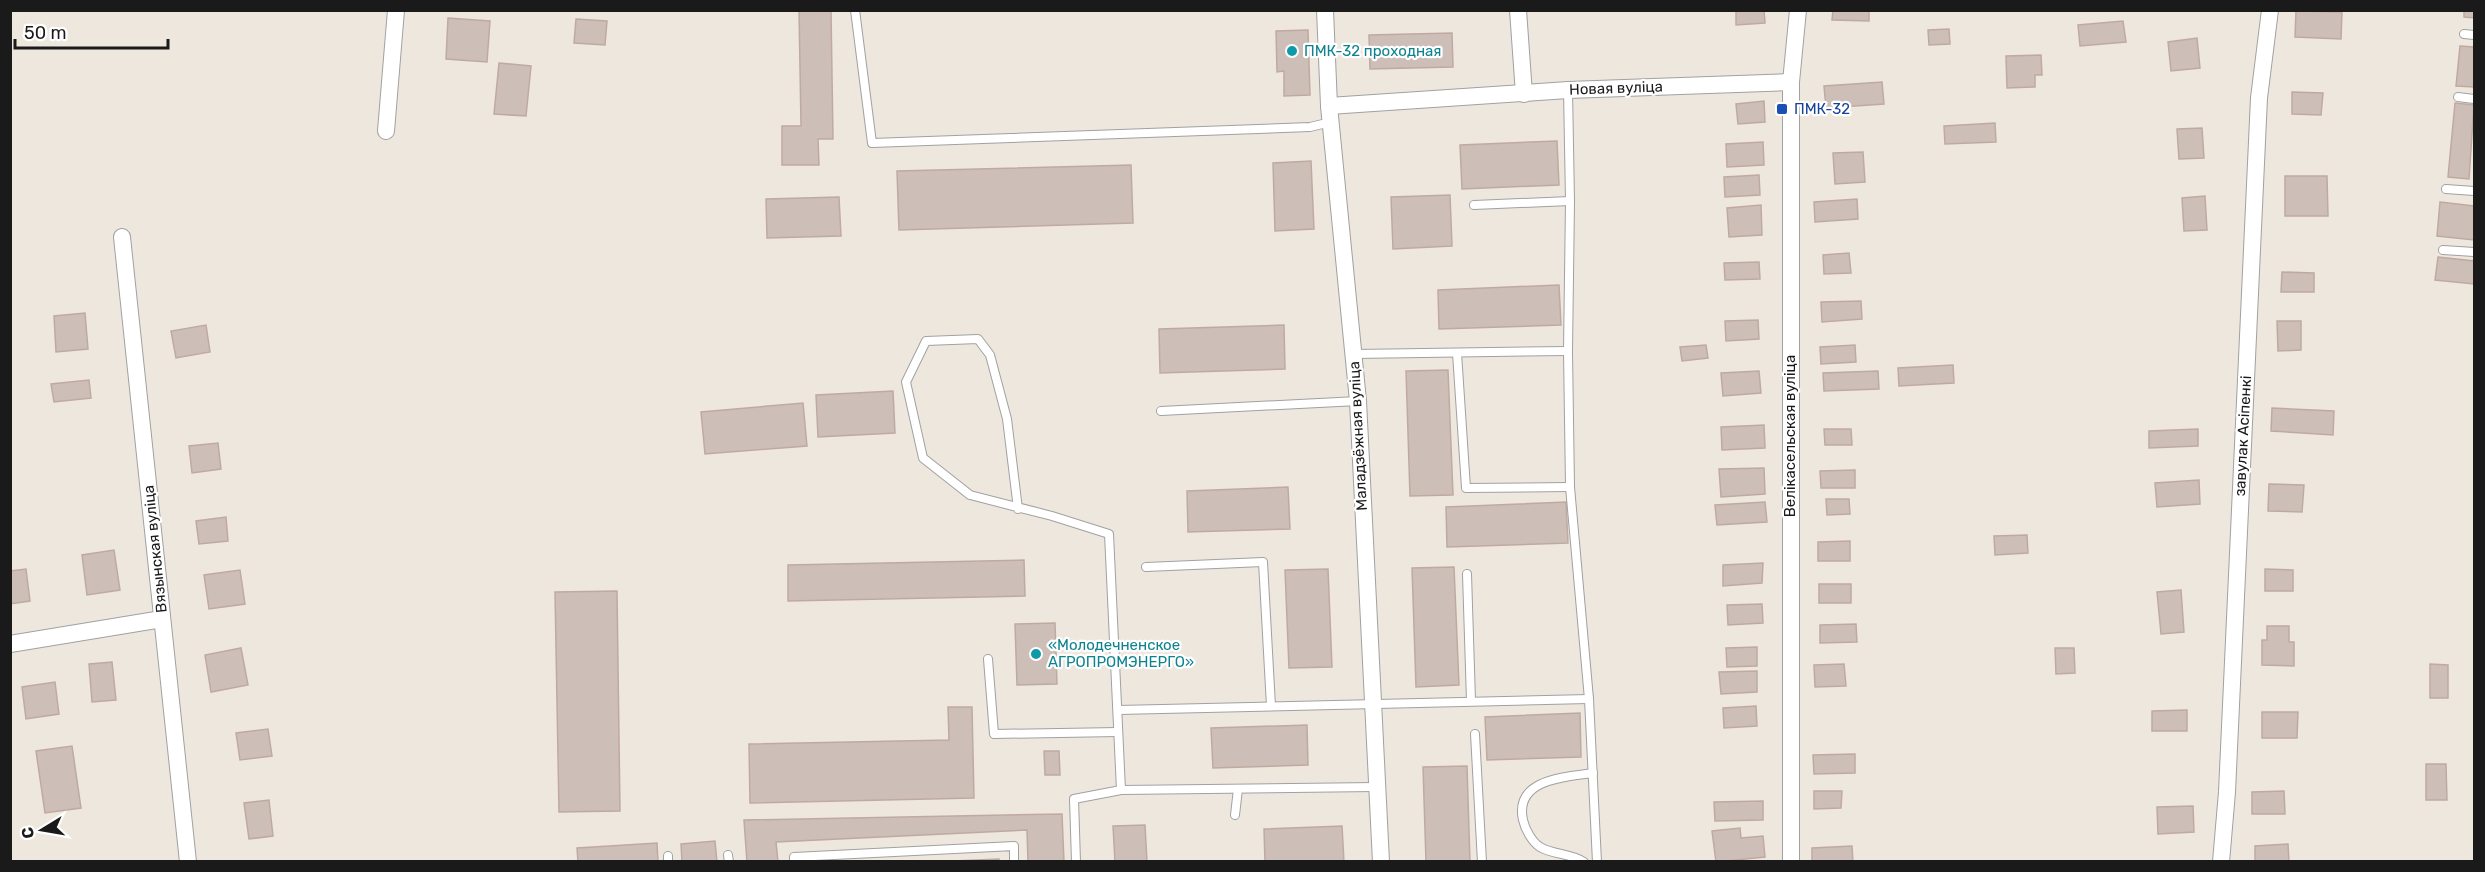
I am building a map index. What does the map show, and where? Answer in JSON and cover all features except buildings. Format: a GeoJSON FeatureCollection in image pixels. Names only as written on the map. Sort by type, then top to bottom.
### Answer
{"type":"FeatureCollection","features":[{"type":"Feature","properties":{"kind":"street"},"geometry":{"type":"LineString","coordinates":[[386,131],[396,10]]}},
{"type":"Feature","properties":{"kind":"street","name":"Маладзёжная вуліца"},"geometry":{"type":"LineString","coordinates":[[1325,10],[1330,114],[1358,401],[1381,861]]}},
{"type":"Feature","properties":{"kind":"street"},"geometry":{"type":"LineString","coordinates":[[1518,10],[1524,94]]}},
{"type":"Feature","properties":{"kind":"street","name":"Велікасельская вуліца"},"geometry":{"type":"LineString","coordinates":[[1791,861],[1791,82],[1798,10]]}},
{"type":"Feature","properties":{"kind":"street","name":"завулак Асіпенкі"},"geometry":{"type":"LineString","coordinates":[[2221,861],[2227,792],[2259,98],[2270,10]]}},
{"type":"Feature","properties":{"kind":"street","name":"Новая вуліца"},"geometry":{"type":"LineString","coordinates":[[1330,114],[1568,90],[1791,82]]}},
{"type":"Feature","properties":{"kind":"street","name":"Вязынская вуліца"},"geometry":{"type":"LineString","coordinates":[[122,237],[188,861]]}},
{"type":"Feature","properties":{"kind":"street"},"geometry":{"type":"LineString","coordinates":[[10,644],[162,619]]}},
{"type":"Feature","properties":{"kind":"lane"},"geometry":{"type":"LineString","coordinates":[[855,10],[872,143],[1310,126],[1330,114]]}},
{"type":"Feature","properties":{"kind":"lane"},"geometry":{"type":"LineString","coordinates":[[2464,34],[2475,35]]}},
{"type":"Feature","properties":{"kind":"lane"},"geometry":{"type":"LineString","coordinates":[[1568,90],[1570,487],[1589,699],[1598,861]]}},
{"type":"Feature","properties":{"kind":"lane"},"geometry":{"type":"LineString","coordinates":[[2458,97],[2475,99]]}},
{"type":"Feature","properties":{"kind":"lane"},"geometry":{"type":"LineString","coordinates":[[2446,189],[2475,191]]}},
{"type":"Feature","properties":{"kind":"lane"},"geometry":{"type":"LineString","coordinates":[[1474,205],[1570,201]]}},
{"type":"Feature","properties":{"kind":"lane"},"geometry":{"type":"LineString","coordinates":[[2443,250],[2475,252]]}},
{"type":"Feature","properties":{"kind":"lane"},"geometry":{"type":"LineString","coordinates":[[1018,509],[1007,419],[990,355],[978,339],[926,341],[906,382],[923,458],[970,495],[1018,509],[1052,516],[1109,534],[1121,790]]}},
{"type":"Feature","properties":{"kind":"lane"},"geometry":{"type":"LineString","coordinates":[[1354,354],[1568,351]]}},
{"type":"Feature","properties":{"kind":"lane"},"geometry":{"type":"LineString","coordinates":[[1457,353],[1466,488],[1570,487]]}},
{"type":"Feature","properties":{"kind":"lane"},"geometry":{"type":"LineString","coordinates":[[1161,411],[1358,401]]}},
{"type":"Feature","properties":{"kind":"lane"},"geometry":{"type":"LineString","coordinates":[[1146,567],[1263,562],[1271,706]]}},
{"type":"Feature","properties":{"kind":"lane"},"geometry":{"type":"LineString","coordinates":[[1467,574],[1471,701]]}},
{"type":"Feature","properties":{"kind":"lane"},"geometry":{"type":"LineString","coordinates":[[988,659],[994,734],[1118,732]]}},
{"type":"Feature","properties":{"kind":"lane"},"geometry":{"type":"LineString","coordinates":[[1118,710],[1589,699]]}},
{"type":"Feature","properties":{"kind":"lane"},"geometry":{"type":"LineString","coordinates":[[1475,734],[1482,861]]}},
{"type":"Feature","properties":{"kind":"lane"},"geometry":{"type":"LineString","coordinates":[[1584,861],[1575,856],[1540,847],[1523,824],[1521,812],[1524,800],[1533,787],[1548,781],[1593,773]]}},
{"type":"Feature","properties":{"kind":"lane"},"geometry":{"type":"LineString","coordinates":[[1076,861],[1074,799],[1121,790],[1376,787]]}},
{"type":"Feature","properties":{"kind":"lane"},"geometry":{"type":"LineString","coordinates":[[1235,815],[1238,789]]}},
{"type":"Feature","properties":{"kind":"lane"},"geometry":{"type":"LineString","coordinates":[[794,861],[794,857],[1014,846],[1014,861]]}},
{"type":"Feature","properties":{"kind":"place","name":"ПМК-32 проходная"},"geometry":{"type":"Point","coordinates":[1292,51]}},
{"type":"Feature","properties":{"kind":"place","name":"ПМК-32"},"geometry":{"type":"Point","coordinates":[1782,109]}},
{"type":"Feature","properties":{"kind":"place","name":"«Молодечненское АГРОПРОМЭНЕРГО»"},"geometry":{"type":"Point","coordinates":[1036,654]}}]}
